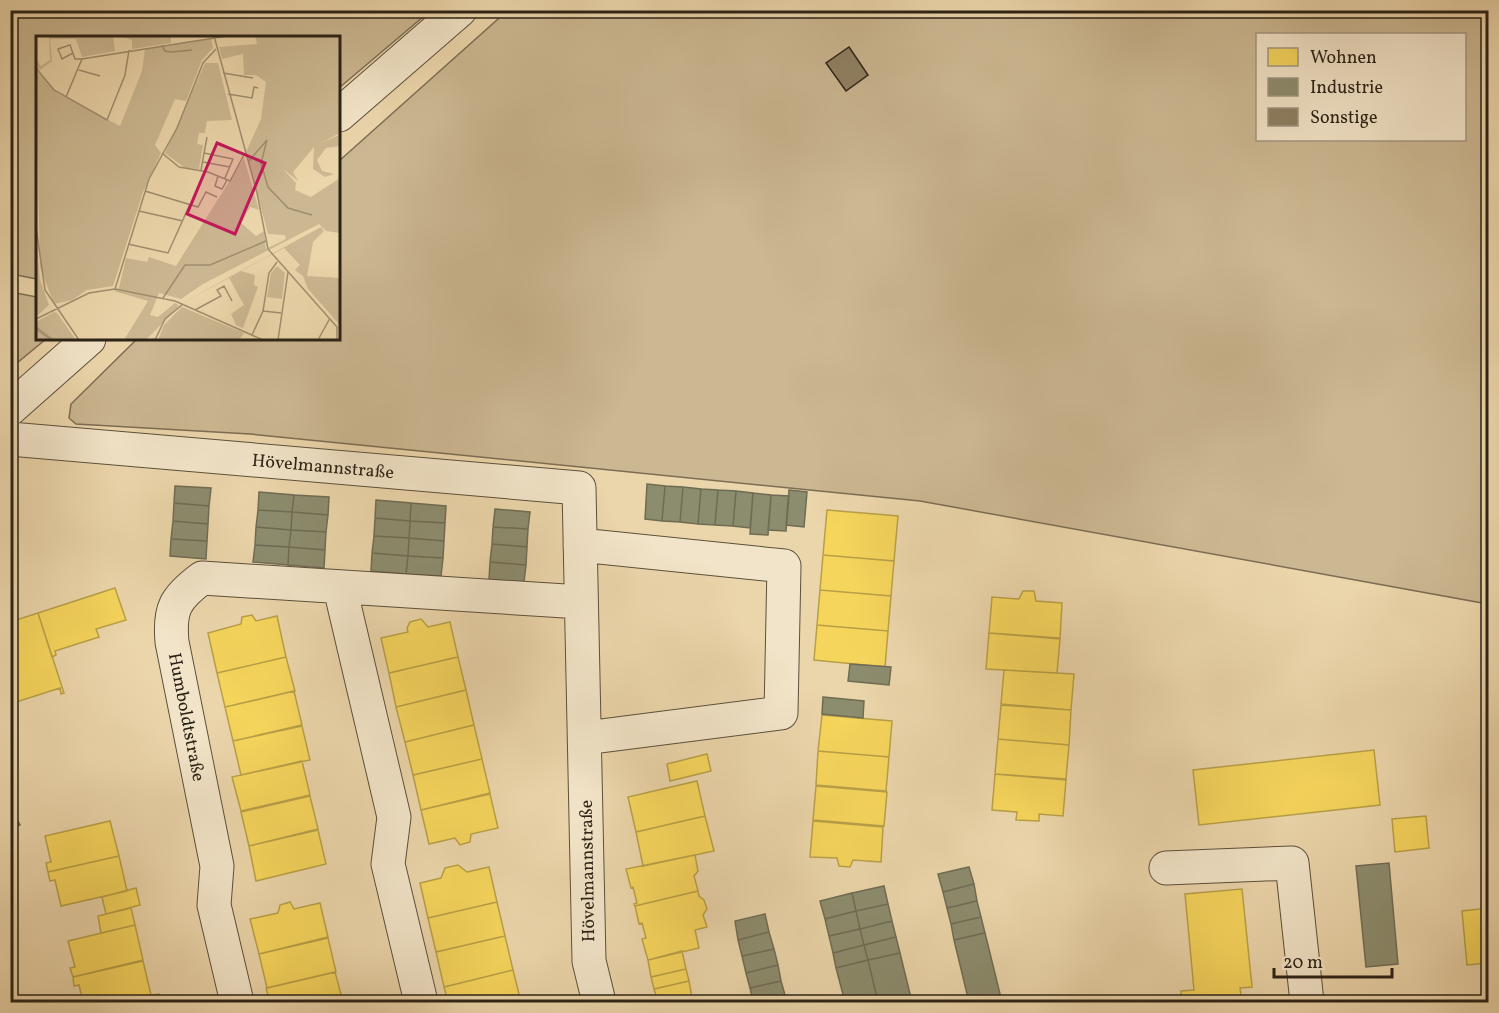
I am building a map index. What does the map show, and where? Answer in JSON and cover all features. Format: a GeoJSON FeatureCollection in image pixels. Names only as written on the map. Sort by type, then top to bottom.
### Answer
{"type":"FeatureCollection","features":[{"type":"Feature","properties":{"kind":"street"},"geometry":{"type":"LineString","coordinates":[[340,114],[460,10]]}},
{"type":"Feature","properties":{"kind":"street"},"geometry":{"type":"LineString","coordinates":[[10,409],[88,340]]}},
{"type":"Feature","properties":{"kind":"street","name":"Hövelmannstraße"},"geometry":{"type":"LineString","coordinates":[[10,439],[579,488],[589,961],[599,1002]]}},
{"type":"Feature","properties":{"kind":"street"},"geometry":{"type":"LineString","coordinates":[[580,545],[784,566],[781,713],[585,738]]}},
{"type":"Feature","properties":{"kind":"street","name":"Humboldtstraße"},"geometry":{"type":"LineString","coordinates":[[237,1002],[214,905],[217,866],[172,642],[170,622],[176,602],[184,591],[202,578],[582,602]]}},
{"type":"Feature","properties":{"kind":"street"},"geometry":{"type":"LineString","coordinates":[[340,588],[394,817],[388,864],[421,1002]]}},
{"type":"Feature","properties":{"kind":"street"},"geometry":{"type":"LineString","coordinates":[[1166,868],[1292,863],[1307,1002]]}},
{"type":"Feature","properties":{"kind":"shaded area"},"geometry":{"type":"Polygon","coordinates":[[[11,11],[249,11],[247,14],[250,11],[430,11],[340,87],[340,36],[36,36],[36,279],[11,274],[11,11]]]}},
{"type":"Feature","properties":{"kind":"shaded area"},"geometry":{"type":"Polygon","coordinates":[[[507,11],[1488,11],[1488,604],[920,501],[250,434],[76,424],[69,418],[71,404],[136,340],[340,340],[340,160],[507,11]]]}},
{"type":"Feature","properties":{"kind":"shaded area"},"geometry":{"type":"Polygon","coordinates":[[[11,292],[36,297],[36,340],[45,340],[11,368],[11,292]]]}},
{"type":"Feature","properties":{"kind":"building: Wohnen"},"geometry":{"type":"Polygon","coordinates":[[[827,510],[898,516],[894,561],[823,555],[827,510]]]}},
{"type":"Feature","properties":{"kind":"building: Wohnen"},"geometry":{"type":"Polygon","coordinates":[[[823,555],[894,561],[891,596],[820,590],[823,555]]]}},
{"type":"Feature","properties":{"kind":"building: Wohnen"},"geometry":{"type":"Polygon","coordinates":[[[115,588],[126,620],[96,629],[99,637],[55,651],[56,655],[52,657],[38,613],[115,588]]]}},
{"type":"Feature","properties":{"kind":"building: Wohnen"},"geometry":{"type":"Polygon","coordinates":[[[820,590],[891,596],[888,631],[817,625],[820,590]]]}},
{"type":"Feature","properties":{"kind":"building: Wohnen"},"geometry":{"type":"Polygon","coordinates":[[[1023,591],[1034,591],[1036,601],[1062,603],[1060,638],[989,633],[992,597],[1019,599],[1023,591]]]}},
{"type":"Feature","properties":{"kind":"building: Wohnen"},"geometry":{"type":"Polygon","coordinates":[[[38,613],[64,693],[61,694],[60,688],[10,704],[10,622],[38,613]]]}},
{"type":"Feature","properties":{"kind":"building: Wohnen"},"geometry":{"type":"Polygon","coordinates":[[[252,615],[256,621],[277,616],[286,657],[217,673],[208,633],[241,624],[242,617],[252,615]]]}},
{"type":"Feature","properties":{"kind":"building: Wohnen"},"geometry":{"type":"Polygon","coordinates":[[[421,619],[428,627],[450,622],[458,657],[389,673],[381,638],[408,632],[410,622],[421,619]]]}},
{"type":"Feature","properties":{"kind":"building: Wohnen"},"geometry":{"type":"Polygon","coordinates":[[[817,625],[888,631],[885,667],[814,660],[817,625]]]}},
{"type":"Feature","properties":{"kind":"building: Wohnen"},"geometry":{"type":"Polygon","coordinates":[[[989,633],[1060,639],[1057,673],[986,669],[989,633]]]}},
{"type":"Feature","properties":{"kind":"building: Wohnen"},"geometry":{"type":"Polygon","coordinates":[[[286,657],[295,691],[225,707],[217,673],[286,657]]]}},
{"type":"Feature","properties":{"kind":"building: Wohnen"},"geometry":{"type":"Polygon","coordinates":[[[458,657],[466,690],[396,707],[389,673],[458,657]]]}},
{"type":"Feature","properties":{"kind":"building: Wohnen"},"geometry":{"type":"Polygon","coordinates":[[[1004,670],[1074,674],[1071,710],[1001,704],[1004,670]]]}},
{"type":"Feature","properties":{"kind":"building: Wohnen"},"geometry":{"type":"Polygon","coordinates":[[[466,690],[474,725],[405,742],[396,707],[466,690]]]}},
{"type":"Feature","properties":{"kind":"building: Wohnen"},"geometry":{"type":"Polygon","coordinates":[[[294,691],[302,725],[233,741],[225,707],[294,691]]]}},
{"type":"Feature","properties":{"kind":"building: Wohnen"},"geometry":{"type":"Polygon","coordinates":[[[1001,705],[1071,710],[1069,745],[998,739],[1001,705]]]}},
{"type":"Feature","properties":{"kind":"building: Wohnen"},"geometry":{"type":"Polygon","coordinates":[[[822,715],[892,721],[889,757],[818,751],[822,715]]]}},
{"type":"Feature","properties":{"kind":"building: Wohnen"},"geometry":{"type":"Polygon","coordinates":[[[474,725],[482,759],[413,775],[405,742],[474,725]]]}},
{"type":"Feature","properties":{"kind":"building: Wohnen"},"geometry":{"type":"Polygon","coordinates":[[[302,726],[310,760],[241,775],[233,741],[302,726]]]}},
{"type":"Feature","properties":{"kind":"building: Wohnen"},"geometry":{"type":"Polygon","coordinates":[[[998,739],[1069,745],[1066,779],[995,774],[998,739]]]}},
{"type":"Feature","properties":{"kind":"building: Wohnen"},"geometry":{"type":"Polygon","coordinates":[[[1374,750],[1380,805],[1199,825],[1193,770],[1374,750]]]}},
{"type":"Feature","properties":{"kind":"building: Wohnen"},"geometry":{"type":"Polygon","coordinates":[[[818,751],[889,757],[886,791],[816,785],[818,751]]]}},
{"type":"Feature","properties":{"kind":"building: Wohnen"},"geometry":{"type":"Polygon","coordinates":[[[707,754],[711,771],[670,781],[667,764],[707,754]]]}},
{"type":"Feature","properties":{"kind":"building: Wohnen"},"geometry":{"type":"Polygon","coordinates":[[[482,759],[490,793],[421,810],[413,775],[482,759]]]}},
{"type":"Feature","properties":{"kind":"building: Wohnen"},"geometry":{"type":"Polygon","coordinates":[[[302,761],[310,795],[241,811],[232,777],[302,761]]]}},
{"type":"Feature","properties":{"kind":"building: Wohnen"},"geometry":{"type":"Polygon","coordinates":[[[995,774],[1066,780],[1063,816],[1039,814],[1039,821],[1016,820],[1017,812],[992,810],[995,774]]]}},
{"type":"Feature","properties":{"kind":"building: Wohnen"},"geometry":{"type":"Polygon","coordinates":[[[697,781],[705,816],[636,832],[628,797],[697,781]]]}},
{"type":"Feature","properties":{"kind":"building: Wohnen"},"geometry":{"type":"Polygon","coordinates":[[[816,786],[887,792],[884,826],[813,820],[816,786]]]}},
{"type":"Feature","properties":{"kind":"building: Wohnen"},"geometry":{"type":"Polygon","coordinates":[[[490,794],[498,828],[471,834],[470,842],[460,845],[455,838],[429,844],[421,810],[490,794]]]}},
{"type":"Feature","properties":{"kind":"building: Wohnen"},"geometry":{"type":"Polygon","coordinates":[[[310,796],[318,829],[249,846],[241,812],[310,796]]]}},
{"type":"Feature","properties":{"kind":"building: Wohnen"},"geometry":{"type":"Polygon","coordinates":[[[705,816],[714,851],[643,866],[636,832],[705,816]]]}},
{"type":"Feature","properties":{"kind":"building: Wohnen"},"geometry":{"type":"Polygon","coordinates":[[[1426,816],[1429,848],[1395,852],[1392,819],[1426,816]]]}},
{"type":"Feature","properties":{"kind":"building: Wohnen"},"geometry":{"type":"Polygon","coordinates":[[[110,821],[119,856],[48,872],[46,863],[51,862],[45,836],[110,821]]]}},
{"type":"Feature","properties":{"kind":"building: Wohnen"},"geometry":{"type":"Polygon","coordinates":[[[813,821],[883,827],[881,862],[853,860],[850,867],[839,866],[837,858],[810,857],[813,821]]]}},
{"type":"Feature","properties":{"kind":"building: Wohnen"},"geometry":{"type":"Polygon","coordinates":[[[318,830],[326,864],[256,881],[249,846],[318,830]]]}},
{"type":"Feature","properties":{"kind":"building: Wohnen"},"geometry":{"type":"Polygon","coordinates":[[[695,855],[698,871],[694,876],[698,891],[635,906],[634,904],[637,903],[626,869],[695,855]]]}},
{"type":"Feature","properties":{"kind":"building: Wohnen"},"geometry":{"type":"Polygon","coordinates":[[[119,856],[127,891],[61,906],[55,880],[50,881],[48,872],[119,856]]]}},
{"type":"Feature","properties":{"kind":"building: Wohnen"},"geometry":{"type":"Polygon","coordinates":[[[458,865],[467,872],[489,867],[497,902],[428,918],[420,883],[441,878],[445,868],[458,865]]]}},
{"type":"Feature","properties":{"kind":"building: Wohnen"},"geometry":{"type":"Polygon","coordinates":[[[136,888],[140,905],[106,914],[102,897],[136,888]]]}},
{"type":"Feature","properties":{"kind":"building: Wohnen"},"geometry":{"type":"Polygon","coordinates":[[[1242,889],[1252,987],[1240,988],[1242,1002],[1182,1002],[1181,991],[1194,990],[1185,894],[1242,889]]]}},
{"type":"Feature","properties":{"kind":"building: Wohnen"},"geometry":{"type":"Polygon","coordinates":[[[698,891],[707,909],[703,915],[707,927],[695,930],[699,948],[648,960],[642,939],[646,938],[642,923],[639,924],[635,906],[698,891]]]}},
{"type":"Feature","properties":{"kind":"building: Wohnen"},"geometry":{"type":"Polygon","coordinates":[[[290,902],[294,909],[320,903],[328,937],[259,954],[250,919],[278,913],[280,905],[290,902]]]}},
{"type":"Feature","properties":{"kind":"building: Wohnen"},"geometry":{"type":"Polygon","coordinates":[[[497,902],[505,936],[436,952],[428,918],[497,902]]]}},
{"type":"Feature","properties":{"kind":"building: Wohnen"},"geometry":{"type":"Polygon","coordinates":[[[131,908],[135,925],[101,933],[98,916],[131,908]]]}},
{"type":"Feature","properties":{"kind":"building: Wohnen"},"geometry":{"type":"Polygon","coordinates":[[[1488,908],[1488,963],[1467,965],[1462,911],[1488,908]]]}},
{"type":"Feature","properties":{"kind":"building: Wohnen"},"geometry":{"type":"Polygon","coordinates":[[[135,925],[143,960],[73,977],[70,968],[75,967],[68,941],[135,925]]]}},
{"type":"Feature","properties":{"kind":"building: Wohnen"},"geometry":{"type":"Polygon","coordinates":[[[505,936],[513,970],[444,987],[436,952],[505,936]]]}},
{"type":"Feature","properties":{"kind":"building: Wohnen"},"geometry":{"type":"Polygon","coordinates":[[[328,938],[336,972],[267,988],[259,954],[328,938]]]}},
{"type":"Feature","properties":{"kind":"building: Wohnen"},"geometry":{"type":"Polygon","coordinates":[[[682,951],[686,969],[651,977],[648,960],[682,951]]]}},
{"type":"Feature","properties":{"kind":"building: Wohnen"},"geometry":{"type":"Polygon","coordinates":[[[143,961],[151,995],[122,1002],[83,1002],[79,985],[74,986],[73,977],[143,961]]]}},
{"type":"Feature","properties":{"kind":"building: Wohnen"},"geometry":{"type":"Polygon","coordinates":[[[686,969],[689,981],[654,989],[651,977],[686,969]]]}},
{"type":"Feature","properties":{"kind":"building: Wohnen"},"geometry":{"type":"Polygon","coordinates":[[[513,970],[521,1002],[448,1002],[444,987],[513,970]]]}},
{"type":"Feature","properties":{"kind":"building: Wohnen"},"geometry":{"type":"Polygon","coordinates":[[[335,972],[343,1002],[270,1002],[266,988],[335,972]]]}},
{"type":"Feature","properties":{"kind":"building: Wohnen"},"geometry":{"type":"Polygon","coordinates":[[[689,981],[692,998],[658,1002],[654,989],[689,981]]]}},
{"type":"Feature","properties":{"kind":"building: Wohnen"},"geometry":{"type":"Polygon","coordinates":[[[159,994],[162,1002],[126,1002],[151,995],[159,994]]]}},
{"type":"Feature","properties":{"kind":"building: Industrie"},"geometry":{"type":"Polygon","coordinates":[[[647,484],[665,486],[662,521],[645,519],[647,484]]]}},
{"type":"Feature","properties":{"kind":"building: Industrie"},"geometry":{"type":"Polygon","coordinates":[[[175,486],[211,488],[209,506],[174,503],[175,486]]]}},
{"type":"Feature","properties":{"kind":"building: Industrie"},"geometry":{"type":"Polygon","coordinates":[[[665,486],[683,487],[680,522],[662,521],[665,486]]]}},
{"type":"Feature","properties":{"kind":"building: Industrie"},"geometry":{"type":"Polygon","coordinates":[[[683,487],[701,489],[698,524],[680,522],[683,487]]]}},
{"type":"Feature","properties":{"kind":"building: Industrie"},"geometry":{"type":"Polygon","coordinates":[[[701,489],[718,490],[715,525],[698,524],[701,489]]]}},
{"type":"Feature","properties":{"kind":"building: Industrie"},"geometry":{"type":"Polygon","coordinates":[[[718,490],[736,491],[733,526],[715,525],[718,490]]]}},
{"type":"Feature","properties":{"kind":"building: Industrie"},"geometry":{"type":"Polygon","coordinates":[[[789,490],[807,492],[804,527],[786,525],[789,490]]]}},
{"type":"Feature","properties":{"kind":"building: Industrie"},"geometry":{"type":"Polygon","coordinates":[[[736,491],[753,493],[750,528],[733,526],[736,491]]]}},
{"type":"Feature","properties":{"kind":"building: Industrie"},"geometry":{"type":"Polygon","coordinates":[[[259,492],[294,495],[292,512],[258,510],[259,492]]]}},
{"type":"Feature","properties":{"kind":"building: Industrie"},"geometry":{"type":"Polygon","coordinates":[[[753,493],[771,495],[768,535],[750,534],[753,493]]]}},
{"type":"Feature","properties":{"kind":"building: Industrie"},"geometry":{"type":"Polygon","coordinates":[[[294,495],[329,497],[328,515],[292,512],[294,495]]]}},
{"type":"Feature","properties":{"kind":"building: Industrie"},"geometry":{"type":"Polygon","coordinates":[[[771,495],[789,496],[786,531],[768,530],[771,495]]]}},
{"type":"Feature","properties":{"kind":"building: Industrie"},"geometry":{"type":"Polygon","coordinates":[[[376,500],[411,503],[410,521],[375,518],[376,500]]]}},
{"type":"Feature","properties":{"kind":"building: Industrie"},"geometry":{"type":"Polygon","coordinates":[[[174,503],[209,506],[208,524],[173,521],[174,503]]]}},
{"type":"Feature","properties":{"kind":"building: Industrie"},"geometry":{"type":"Polygon","coordinates":[[[411,503],[446,506],[445,523],[410,521],[411,503]]]}},
{"type":"Feature","properties":{"kind":"building: Industrie"},"geometry":{"type":"Polygon","coordinates":[[[495,509],[530,512],[528,529],[493,527],[495,509]]]}},
{"type":"Feature","properties":{"kind":"building: Industrie"},"geometry":{"type":"Polygon","coordinates":[[[258,510],[292,512],[291,530],[256,527],[258,510]]]}},
{"type":"Feature","properties":{"kind":"building: Industrie"},"geometry":{"type":"Polygon","coordinates":[[[292,512],[328,515],[326,532],[291,530],[292,512]]]}},
{"type":"Feature","properties":{"kind":"building: Industrie"},"geometry":{"type":"Polygon","coordinates":[[[375,518],[410,521],[409,538],[374,536],[375,518]]]}},
{"type":"Feature","properties":{"kind":"building: Industrie"},"geometry":{"type":"Polygon","coordinates":[[[173,521],[208,524],[207,541],[171,539],[173,521]]]}},
{"type":"Feature","properties":{"kind":"building: Industrie"},"geometry":{"type":"Polygon","coordinates":[[[410,521],[445,523],[444,541],[409,538],[410,521]]]}},
{"type":"Feature","properties":{"kind":"building: Industrie"},"geometry":{"type":"Polygon","coordinates":[[[256,527],[291,530],[289,547],[255,545],[256,527]]]}},
{"type":"Feature","properties":{"kind":"building: Industrie"},"geometry":{"type":"Polygon","coordinates":[[[493,527],[528,529],[527,547],[492,544],[493,527]]]}},
{"type":"Feature","properties":{"kind":"building: Industrie"},"geometry":{"type":"Polygon","coordinates":[[[291,530],[326,532],[325,550],[289,547],[291,530]]]}},
{"type":"Feature","properties":{"kind":"building: Industrie"},"geometry":{"type":"Polygon","coordinates":[[[374,536],[409,538],[408,556],[372,553],[374,536]]]}},
{"type":"Feature","properties":{"kind":"building: Industrie"},"geometry":{"type":"Polygon","coordinates":[[[409,538],[444,541],[443,558],[408,556],[409,538]]]}},
{"type":"Feature","properties":{"kind":"building: Industrie"},"geometry":{"type":"Polygon","coordinates":[[[171,539],[207,541],[206,559],[170,556],[171,539]]]}},
{"type":"Feature","properties":{"kind":"building: Industrie"},"geometry":{"type":"Polygon","coordinates":[[[492,544],[527,547],[526,565],[490,562],[492,544]]]}},
{"type":"Feature","properties":{"kind":"building: Industrie"},"geometry":{"type":"Polygon","coordinates":[[[255,545],[289,547],[288,565],[253,562],[255,545]]]}},
{"type":"Feature","properties":{"kind":"building: Industrie"},"geometry":{"type":"Polygon","coordinates":[[[289,547],[325,550],[324,568],[288,565],[289,547]]]}},
{"type":"Feature","properties":{"kind":"building: Industrie"},"geometry":{"type":"Polygon","coordinates":[[[372,553],[408,556],[406,574],[371,571],[372,553]]]}},
{"type":"Feature","properties":{"kind":"building: Industrie"},"geometry":{"type":"Polygon","coordinates":[[[408,556],[443,558],[441,576],[406,574],[408,556]]]}},
{"type":"Feature","properties":{"kind":"building: Industrie"},"geometry":{"type":"Polygon","coordinates":[[[490,562],[526,565],[524,582],[489,580],[490,562]]]}},
{"type":"Feature","properties":{"kind":"building: Industrie"},"geometry":{"type":"Polygon","coordinates":[[[850,664],[891,667],[889,685],[848,681],[850,664]]]}},
{"type":"Feature","properties":{"kind":"building: Industrie"},"geometry":{"type":"Polygon","coordinates":[[[823,697],[864,701],[863,718],[822,714],[823,697]]]}},
{"type":"Feature","properties":{"kind":"building: Industrie"},"geometry":{"type":"Polygon","coordinates":[[[10,808],[20,825],[10,829],[10,808]]]}},
{"type":"Feature","properties":{"kind":"building: Industrie"},"geometry":{"type":"Polygon","coordinates":[[[1389,863],[1398,964],[1366,967],[1356,866],[1389,863]]]}},
{"type":"Feature","properties":{"kind":"building: Industrie"},"geometry":{"type":"Polygon","coordinates":[[[969,867],[974,884],[943,892],[938,874],[969,867]]]}},
{"type":"Feature","properties":{"kind":"building: Industrie"},"geometry":{"type":"Polygon","coordinates":[[[974,884],[977,901],[947,908],[943,892],[974,884]]]}},
{"type":"Feature","properties":{"kind":"building: Industrie"},"geometry":{"type":"Polygon","coordinates":[[[884,886],[888,904],[856,911],[852,893],[884,886]]]}},
{"type":"Feature","properties":{"kind":"building: Industrie"},"geometry":{"type":"Polygon","coordinates":[[[852,893],[856,911],[825,919],[820,901],[852,893]]]}},
{"type":"Feature","properties":{"kind":"building: Industrie"},"geometry":{"type":"Polygon","coordinates":[[[977,901],[981,917],[951,924],[947,908],[977,901]]]}},
{"type":"Feature","properties":{"kind":"building: Industrie"},"geometry":{"type":"Polygon","coordinates":[[[888,904],[892,921],[860,929],[856,911],[888,904]]]}},
{"type":"Feature","properties":{"kind":"building: Industrie"},"geometry":{"type":"Polygon","coordinates":[[[856,911],[860,929],[829,936],[825,919],[856,911]]]}},
{"type":"Feature","properties":{"kind":"building: Industrie"},"geometry":{"type":"Polygon","coordinates":[[[765,914],[769,932],[738,940],[735,921],[765,914]]]}},
{"type":"Feature","properties":{"kind":"building: Industrie"},"geometry":{"type":"Polygon","coordinates":[[[981,917],[985,933],[954,940],[951,924],[981,917]]]}},
{"type":"Feature","properties":{"kind":"building: Industrie"},"geometry":{"type":"Polygon","coordinates":[[[892,921],[896,937],[864,945],[860,929],[892,921]]]}},
{"type":"Feature","properties":{"kind":"building: Industrie"},"geometry":{"type":"Polygon","coordinates":[[[860,929],[864,945],[833,953],[829,936],[860,929]]]}},
{"type":"Feature","properties":{"kind":"building: Industrie"},"geometry":{"type":"Polygon","coordinates":[[[769,932],[774,949],[742,956],[738,940],[769,932]]]}},
{"type":"Feature","properties":{"kind":"building: Industrie"},"geometry":{"type":"Polygon","coordinates":[[[985,933],[1002,1002],[969,1002],[954,940],[985,933]]]}},
{"type":"Feature","properties":{"kind":"building: Industrie"},"geometry":{"type":"Polygon","coordinates":[[[896,937],[900,953],[868,960],[864,945],[896,937]]]}},
{"type":"Feature","properties":{"kind":"building: Industrie"},"geometry":{"type":"Polygon","coordinates":[[[864,945],[868,960],[836,968],[833,953],[864,945]]]}},
{"type":"Feature","properties":{"kind":"building: Industrie"},"geometry":{"type":"Polygon","coordinates":[[[774,949],[778,965],[746,973],[742,956],[774,949]]]}},
{"type":"Feature","properties":{"kind":"building: Industrie"},"geometry":{"type":"Polygon","coordinates":[[[900,953],[912,1002],[878,1002],[868,960],[900,953]]]}},
{"type":"Feature","properties":{"kind":"building: Industrie"},"geometry":{"type":"Polygon","coordinates":[[[868,960],[878,1002],[845,1002],[836,968],[868,960]]]}},
{"type":"Feature","properties":{"kind":"building: Industrie"},"geometry":{"type":"Polygon","coordinates":[[[778,965],[781,981],[750,988],[746,973],[778,965]]]}},
{"type":"Feature","properties":{"kind":"building: Industrie"},"geometry":{"type":"Polygon","coordinates":[[[781,981],[787,1002],[753,1002],[750,988],[781,981]]]}},
{"type":"Feature","properties":{"kind":"building: Sonstige"},"geometry":{"type":"Polygon","coordinates":[[[849,47],[868,75],[846,91],[826,63],[849,47]]]}}]}
